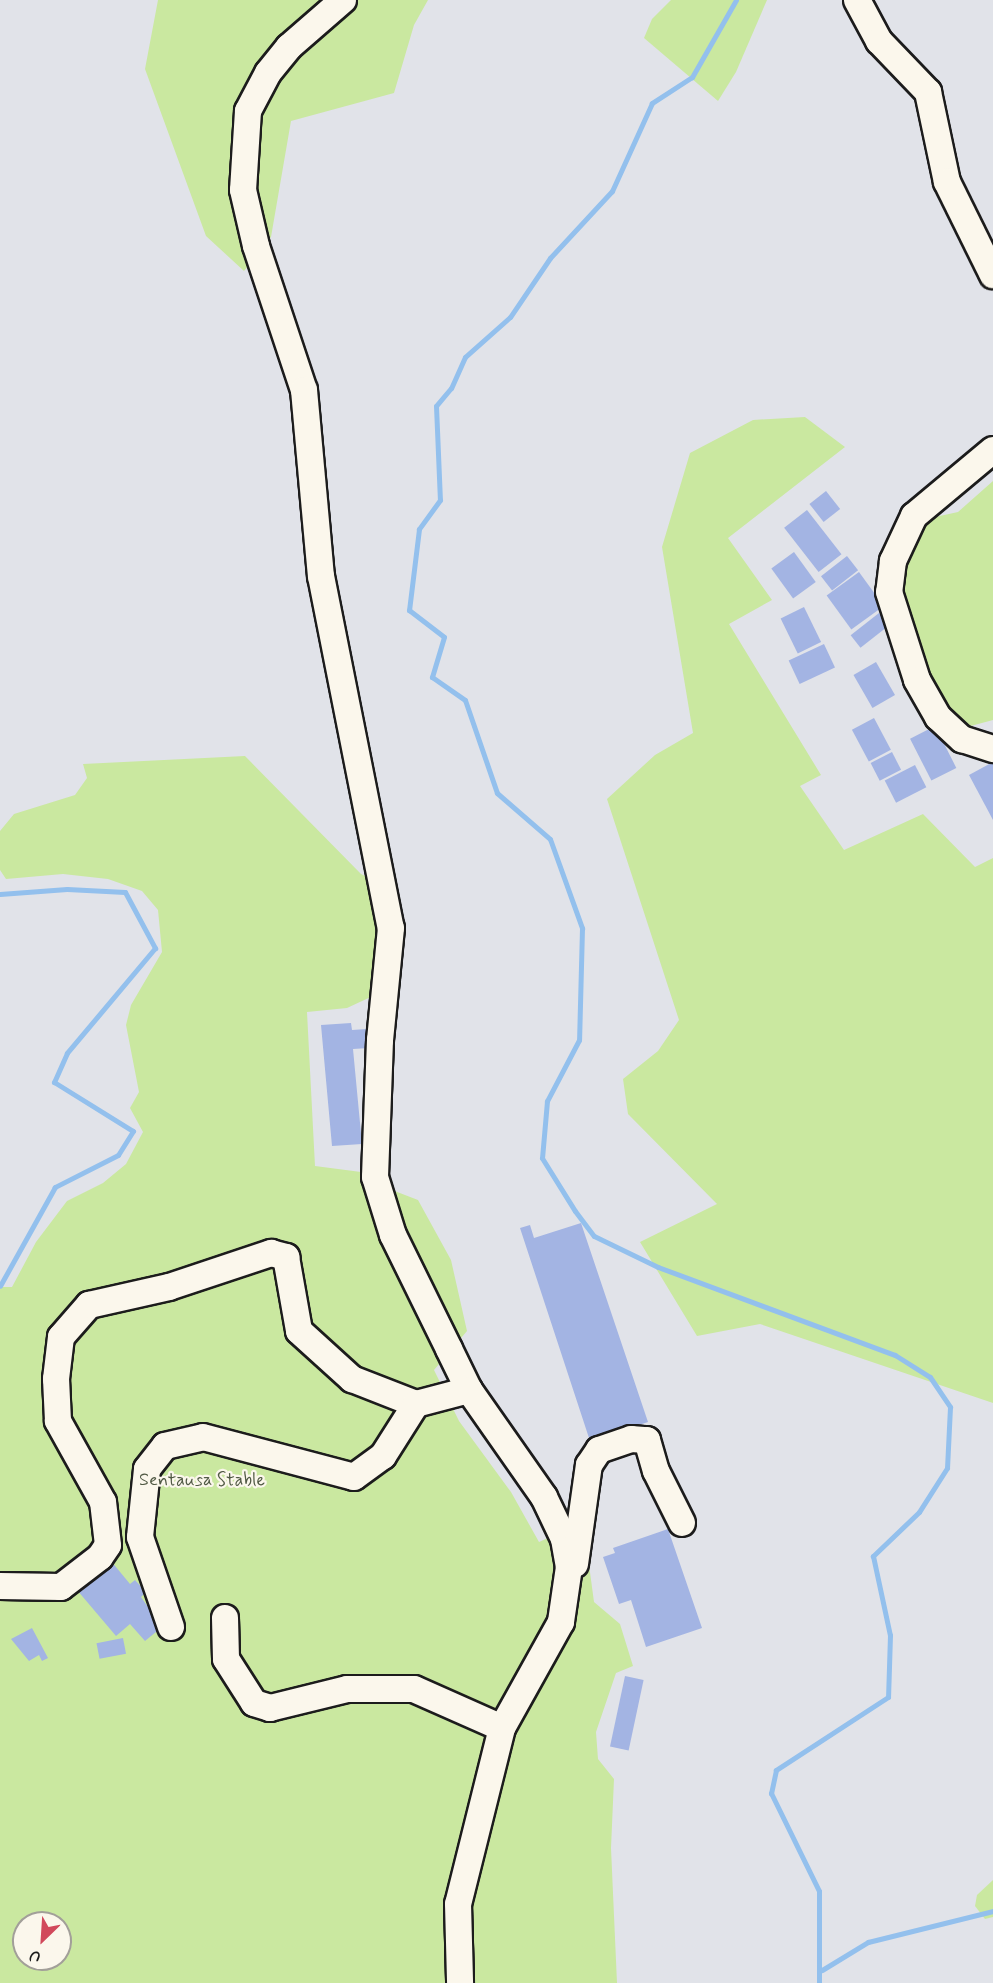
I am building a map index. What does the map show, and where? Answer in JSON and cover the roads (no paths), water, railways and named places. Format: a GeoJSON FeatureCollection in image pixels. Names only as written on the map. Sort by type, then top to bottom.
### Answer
{"type":"FeatureCollection","features":[{"type":"Feature","properties":{"kind":"street"},"geometry":{"type":"LineString","coordinates":[[343,0],[289,47],[268,73],[248,111],[243,189],[256,246],[304,390],[321,576],[391,928],[380,1040],[375,1177],[393,1235],[469,1390],[544,1497],[564,1539],[568,1581]]}},
{"type":"Feature","properties":{"kind":"street"},"geometry":{"type":"LineString","coordinates":[[857,0],[879,41],[928,92],[942,165],[963,216],[993,275]]}},
{"type":"Feature","properties":{"kind":"street"},"geometry":{"type":"LineString","coordinates":[[963,216],[993,226]]}},
{"type":"Feature","properties":{"kind":"street"},"geometry":{"type":"LineString","coordinates":[[993,450],[914,516],[893,561],[889,592],[917,680],[938,717],[962,739],[993,749]]}},
{"type":"Feature","properties":{"kind":"street"},"geometry":{"type":"LineString","coordinates":[[0,1586],[62,1587],[100,1557],[108,1545],[104,1503],[58,1421],[56,1379],[61,1337],[88,1305],[169,1287],[271,1253],[286,1257],[299,1331],[352,1379],[416,1404],[469,1390]]}},
{"type":"Feature","properties":{"kind":"street"},"geometry":{"type":"LineString","coordinates":[[171,1628],[140,1537],[147,1469],[165,1446],[203,1437],[354,1477],[383,1456],[416,1404]]}},
{"type":"Feature","properties":{"kind":"street"},"geometry":{"type":"LineString","coordinates":[[460,1983],[456,1963],[458,1904],[502,1728],[561,1622],[568,1581],[575,1565],[589,1465],[599,1449],[631,1439],[647,1440],[656,1471],[682,1523]]}},
{"type":"Feature","properties":{"kind":"street"},"geometry":{"type":"LineString","coordinates":[[225,1618],[226,1659],[254,1703],[270,1708],[347,1689],[414,1689],[502,1728]]}},
{"type":"Feature","properties":{"kind":"waterway"},"geometry":{"type":"LineString","coordinates":[[736,0],[692,77],[652,103],[612,191],[550,258],[510,317],[465,357],[451,388],[436,406],[440,500],[419,529],[409,610],[444,637],[432,677],[465,700],[497,793],[550,839],[582,928],[579,1040],[547,1101],[542,1158],[575,1211],[594,1236],[658,1267],[895,1355],[930,1377],[950,1407],[947,1468],[919,1512],[873,1556],[890,1635],[888,1697],[776,1770],[771,1793],[819,1891],[819,1983]]}},
{"type":"Feature","properties":{"kind":"waterway"},"geometry":{"type":"LineString","coordinates":[[0,894],[67,889],[125,892],[155,948],[67,1053],[54,1082],[133,1131],[118,1155],[55,1187],[0,1286]]}},
{"type":"Feature","properties":{"kind":"waterway"},"geometry":{"type":"LineString","coordinates":[[822,1970],[868,1942],[993,1911]]}},
{"type":"Feature","properties":{"kind":"park label","name":"Sentausa Stable"},"geometry":{"type":"Point","coordinates":[202,1480]}}]}
